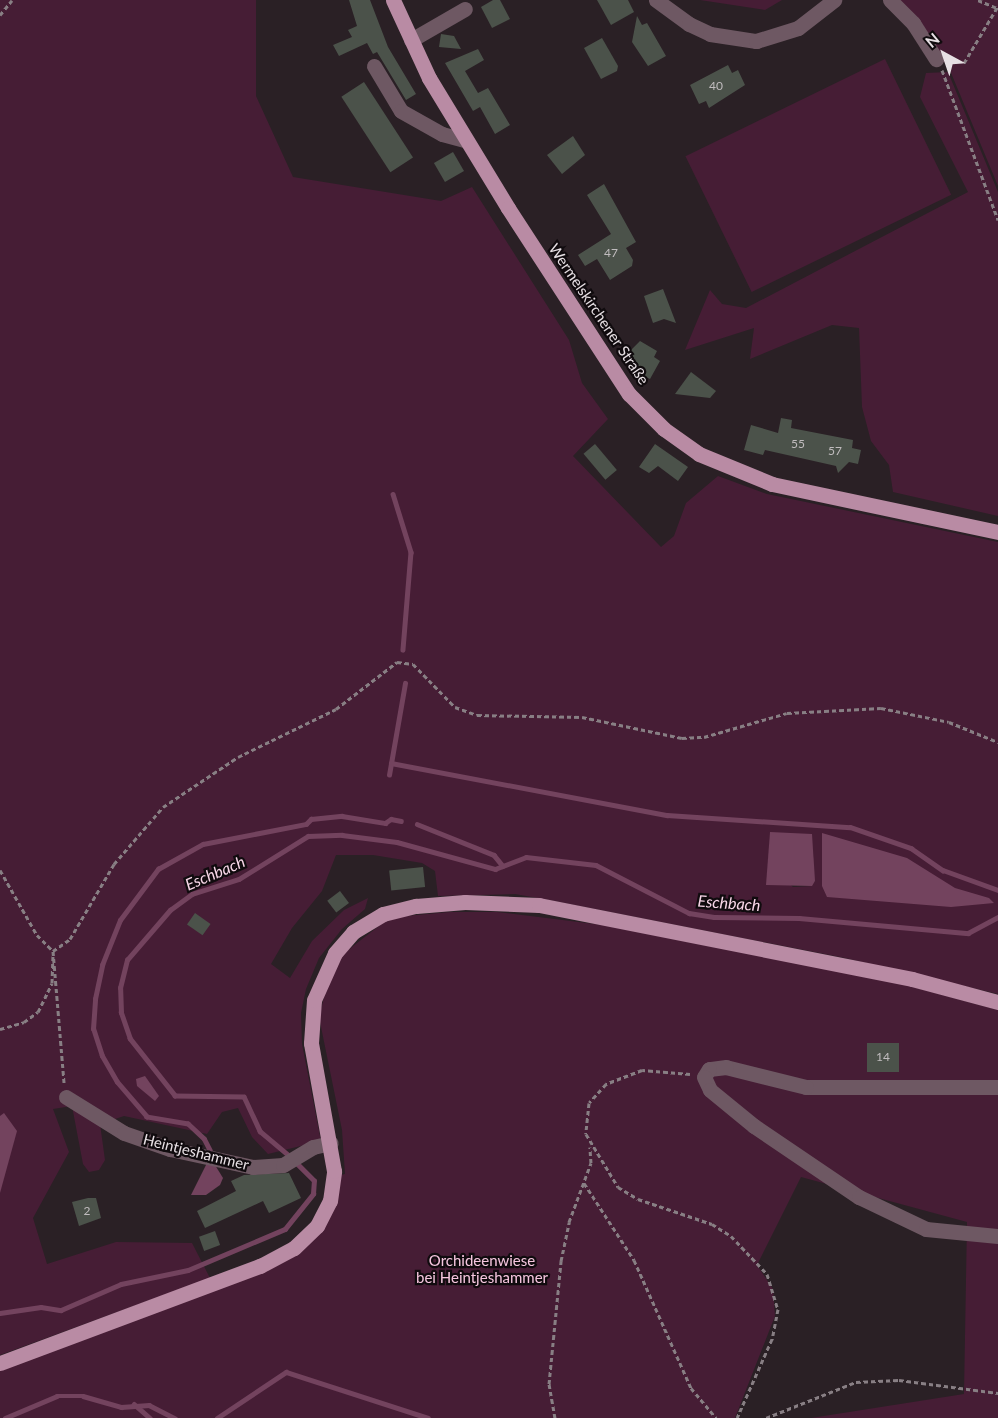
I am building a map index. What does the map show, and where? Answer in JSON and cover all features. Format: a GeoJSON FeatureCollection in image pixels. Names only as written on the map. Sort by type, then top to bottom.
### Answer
{"type":"FeatureCollection","features":[{"type":"Feature","properties":{"kind":"main road","name":"Wermelskirchener Straße"},"geometry":{"type":"LineString","coordinates":[[393,0],[411,40],[465,140],[629,394],[664,429],[708,458],[772,484],[998,532]]}},
{"type":"Feature","properties":{"kind":"main road"},"geometry":{"type":"LineString","coordinates":[[0,1363],[260,1266],[294,1248],[317,1226],[330,1201],[334,1180],[331,1143],[311,1042],[317,989],[326,966],[353,932],[373,919],[404,908],[465,902],[539,905],[912,979],[998,1002]]}},
{"type":"Feature","properties":{"kind":"street"},"geometry":{"type":"LineString","coordinates":[[656,0],[689,24],[710,34],[756,40],[798,28],[834,0]]}},
{"type":"Feature","properties":{"kind":"street"},"geometry":{"type":"LineString","coordinates":[[890,0],[913,23],[936,59]]}},
{"type":"Feature","properties":{"kind":"street"},"geometry":{"type":"LineString","coordinates":[[411,40],[465,9]]}},
{"type":"Feature","properties":{"kind":"street"},"geometry":{"type":"LineString","coordinates":[[374,66],[401,111],[442,134],[465,140]]}},
{"type":"Feature","properties":{"kind":"street"},"geometry":{"type":"LineString","coordinates":[[998,1087],[806,1087],[726,1067],[709,1069],[704,1077],[710,1090],[754,1126],[859,1197],[926,1229],[998,1236]]}},
{"type":"Feature","properties":{"kind":"street","name":"Heintjeshammer"},"geometry":{"type":"LineString","coordinates":[[66,1097],[114,1128],[170,1149],[253,1167],[287,1163],[302,1154],[331,1143]]}},
{"type":"Feature","properties":{"kind":"path"},"geometry":{"type":"LineString","coordinates":[[0,15],[12,0]]}},
{"type":"Feature","properties":{"kind":"path"},"geometry":{"type":"LineString","coordinates":[[964,63],[997,7],[978,0]]}},
{"type":"Feature","properties":{"kind":"path"},"geometry":{"type":"LineString","coordinates":[[936,59],[996,219]]}},
{"type":"Feature","properties":{"kind":"path"},"geometry":{"type":"LineString","coordinates":[[53,951],[70,939],[114,864],[164,807],[238,758],[322,718],[397,662],[413,664],[455,706],[477,715],[582,717],[682,738],[704,737],[787,713],[881,708],[949,722],[998,742]]}},
{"type":"Feature","properties":{"kind":"path"},"geometry":{"type":"LineString","coordinates":[[0,870],[37,935],[53,951],[66,1097]]}},
{"type":"Feature","properties":{"kind":"path"},"geometry":{"type":"LineString","coordinates":[[0,1029],[24,1022],[38,1012],[52,983],[53,951]]}},
{"type":"Feature","properties":{"kind":"path"},"geometry":{"type":"LineString","coordinates":[[555,1418],[549,1384],[553,1329],[569,1222],[591,1163],[585,1121],[589,1103],[606,1084],[642,1070],[704,1077]]}},
{"type":"Feature","properties":{"kind":"path"},"geometry":{"type":"LineString","coordinates":[[590,1145],[618,1187],[638,1199],[712,1224],[731,1236],[767,1274],[774,1288],[776,1319],[772,1339],[737,1418]]}},
{"type":"Feature","properties":{"kind":"path"},"geometry":{"type":"LineString","coordinates":[[584,1183],[634,1260],[691,1388],[717,1418]]}},
{"type":"Feature","properties":{"kind":"path"},"geometry":{"type":"LineString","coordinates":[[766,1418],[856,1383],[899,1380],[998,1393]]}},
{"type":"Feature","properties":{"kind":"green space"},"geometry":{"type":"Polygon","coordinates":[[[0,0],[256,0],[256,96],[293,177],[441,201],[472,187],[569,340],[582,383],[608,419],[573,456],[661,547],[674,536],[686,503],[718,476],[767,494],[998,542],[998,994],[845,958],[515,894],[438,896],[435,871],[422,863],[373,855],[336,855],[322,891],[292,928],[271,964],[290,978],[312,941],[344,910],[368,898],[365,909],[342,929],[319,958],[306,989],[301,1013],[302,1044],[321,1141],[268,1154],[252,1137],[238,1108],[222,1112],[207,1134],[124,1116],[100,1124],[105,1160],[99,1170],[89,1172],[83,1164],[72,1106],[53,1109],[69,1152],[33,1218],[47,1264],[116,1242],[192,1243],[210,1278],[0,1355],[0,0]],[[770,833],[769,864],[793,887],[811,886],[815,881],[781,834],[770,833]]]}},
{"type":"Feature","properties":{"kind":"green space"},"geometry":{"type":"Polygon","coordinates":[[[700,0],[782,0],[765,10],[700,0]]]}},
{"type":"Feature","properties":{"kind":"green space"},"geometry":{"type":"Polygon","coordinates":[[[895,0],[998,0],[998,186],[949,68],[895,0]]]}},
{"type":"Feature","properties":{"kind":"green space"},"geometry":{"type":"Polygon","coordinates":[[[885,59],[951,195],[752,292],[685,156],[885,59]]]}},
{"type":"Feature","properties":{"kind":"green space"},"geometry":{"type":"Polygon","coordinates":[[[948,72],[998,192],[998,516],[893,492],[889,465],[871,441],[862,407],[859,328],[832,325],[750,359],[754,328],[685,350],[710,290],[722,304],[746,308],[968,192],[920,97],[926,73],[948,72]]]}},
{"type":"Feature","properties":{"kind":"green space","name":"Orchideenwiese bei Heintjeshammer"},"geometry":{"type":"Polygon","coordinates":[[[450,912],[497,912],[603,925],[906,985],[998,1010],[998,1418],[811,1418],[964,1394],[967,1222],[801,1177],[757,1265],[773,1289],[775,1316],[735,1418],[0,1418],[0,1370],[264,1272],[293,1257],[321,1233],[337,1201],[341,1175],[345,1174],[342,1130],[319,1017],[327,985],[343,954],[384,922],[405,916],[450,912]]]}},
{"type":"Feature","properties":{"kind":"shaded area"},"geometry":{"type":"Polygon","coordinates":[[[770,832],[812,834],[815,881],[812,886],[766,885],[770,832]]]}},
{"type":"Feature","properties":{"kind":"shaded area"},"geometry":{"type":"Polygon","coordinates":[[[822,833],[907,858],[955,888],[989,898],[994,903],[951,907],[827,897],[822,886],[822,833]]]}},
{"type":"Feature","properties":{"kind":"shaded area"},"geometry":{"type":"Polygon","coordinates":[[[145,1076],[159,1096],[155,1101],[137,1086],[136,1079],[145,1076]]]}},
{"type":"Feature","properties":{"kind":"shaded area"},"geometry":{"type":"Polygon","coordinates":[[[4,1113],[17,1131],[0,1193],[0,1116],[4,1113]]]}},
{"type":"Feature","properties":{"kind":"shaded area"},"geometry":{"type":"Polygon","coordinates":[[[207,1163],[215,1165],[223,1178],[220,1185],[206,1195],[191,1195],[207,1163]]]}},
{"type":"Feature","properties":{"kind":"building"},"geometry":{"type":"Polygon","coordinates":[[[349,0],[370,0],[388,47],[416,94],[406,100],[377,52],[373,54],[367,43],[339,56],[333,45],[352,37],[348,30],[357,26],[349,0]]]}},
{"type":"Feature","properties":{"kind":"building"},"geometry":{"type":"Polygon","coordinates":[[[493,0],[500,0],[510,19],[492,28],[481,7],[493,0]]]}},
{"type":"Feature","properties":{"kind":"building"},"geometry":{"type":"Polygon","coordinates":[[[597,0],[628,0],[634,12],[611,25],[597,0]]]}},
{"type":"Feature","properties":{"kind":"building"},"geometry":{"type":"Polygon","coordinates":[[[637,16],[642,25],[647,23],[666,56],[648,66],[632,42],[637,16]]]}},
{"type":"Feature","properties":{"kind":"building"},"geometry":{"type":"Polygon","coordinates":[[[441,34],[454,36],[461,49],[439,47],[441,34]]]}},
{"type":"Feature","properties":{"kind":"building"},"geometry":{"type":"Polygon","coordinates":[[[602,38],[618,66],[617,71],[601,79],[584,48],[602,38]]]}},
{"type":"Feature","properties":{"kind":"building"},"geometry":{"type":"Polygon","coordinates":[[[478,49],[484,60],[465,71],[478,93],[488,88],[510,125],[495,134],[480,107],[473,111],[445,63],[478,49]]]}},
{"type":"Feature","properties":{"kind":"building"},"geometry":{"type":"Polygon","coordinates":[[[728,65],[732,73],[738,70],[745,85],[709,108],[706,101],[699,104],[690,85],[728,65]]]}},
{"type":"Feature","properties":{"kind":"building"},"geometry":{"type":"Polygon","coordinates":[[[364,82],[413,157],[390,172],[341,97],[364,82]]]}},
{"type":"Feature","properties":{"kind":"building"},"geometry":{"type":"Polygon","coordinates":[[[573,136],[585,155],[562,174],[547,155],[573,136]]]}},
{"type":"Feature","properties":{"kind":"building"},"geometry":{"type":"Polygon","coordinates":[[[453,152],[464,171],[445,182],[434,163],[453,152]]]}},
{"type":"Feature","properties":{"kind":"building"},"geometry":{"type":"Polygon","coordinates":[[[604,184],[636,242],[626,248],[633,260],[632,266],[610,280],[597,259],[585,266],[578,255],[611,234],[587,195],[604,184]]]}},
{"type":"Feature","properties":{"kind":"building"},"geometry":{"type":"Polygon","coordinates":[[[663,289],[676,323],[664,319],[653,323],[644,296],[663,289]]]}},
{"type":"Feature","properties":{"kind":"building"},"geometry":{"type":"Polygon","coordinates":[[[640,341],[657,351],[654,357],[660,361],[650,379],[640,374],[627,354],[640,341]]]}},
{"type":"Feature","properties":{"kind":"building"},"geometry":{"type":"Polygon","coordinates":[[[691,372],[716,391],[710,398],[675,394],[691,372]]]}},
{"type":"Feature","properties":{"kind":"building"},"geometry":{"type":"Polygon","coordinates":[[[781,418],[792,420],[791,428],[853,440],[852,448],[861,450],[858,464],[849,462],[838,473],[836,466],[765,450],[763,455],[744,450],[751,425],[778,433],[781,418]]]}},
{"type":"Feature","properties":{"kind":"building"},"geometry":{"type":"Polygon","coordinates":[[[595,444],[617,470],[605,480],[584,454],[595,444]]]}},
{"type":"Feature","properties":{"kind":"building"},"geometry":{"type":"Polygon","coordinates":[[[655,444],[688,467],[678,481],[658,466],[649,473],[639,467],[655,444]]]}},
{"type":"Feature","properties":{"kind":"building"},"geometry":{"type":"Polygon","coordinates":[[[423,867],[425,887],[391,890],[389,871],[423,867]]]}},
{"type":"Feature","properties":{"kind":"building"},"geometry":{"type":"Polygon","coordinates":[[[340,891],[349,903],[336,913],[327,901],[340,891]]]}},
{"type":"Feature","properties":{"kind":"building"},"geometry":{"type":"Polygon","coordinates":[[[195,913],[211,924],[203,935],[187,924],[195,913]]]}},
{"type":"Feature","properties":{"kind":"building"},"geometry":{"type":"Polygon","coordinates":[[[867,1043],[899,1043],[899,1072],[867,1072],[867,1043]]]}},
{"type":"Feature","properties":{"kind":"building"},"geometry":{"type":"Polygon","coordinates":[[[289,1173],[301,1198],[269,1213],[263,1201],[205,1228],[197,1211],[236,1191],[231,1181],[244,1175],[289,1173]]]}},
{"type":"Feature","properties":{"kind":"building"},"geometry":{"type":"Polygon","coordinates":[[[96,1198],[101,1218],[79,1226],[72,1202],[96,1198]]]}},
{"type":"Feature","properties":{"kind":"building"},"geometry":{"type":"Polygon","coordinates":[[[215,1231],[220,1245],[204,1251],[199,1237],[215,1231]]]}},
{"type":"Feature","properties":{"kind":"waterway"},"geometry":{"type":"LineString","coordinates":[[393,494],[411,552],[403,650]]}},
{"type":"Feature","properties":{"kind":"waterway"},"geometry":{"type":"LineString","coordinates":[[389,775],[405,683]]}},
{"type":"Feature","properties":{"kind":"waterway"},"geometry":{"type":"LineString","coordinates":[[391,763],[667,815],[850,827],[911,848],[943,870],[998,890]]}},
{"type":"Feature","properties":{"kind":"waterway"},"geometry":{"type":"LineString","coordinates":[[210,1151],[204,1139],[188,1124],[147,1117],[117,1082],[102,1056],[93,1029],[95,999],[102,965],[120,920],[158,869],[203,844],[306,824],[311,819],[342,816],[385,823],[391,819],[401,821]]}},
{"type":"Feature","properties":{"kind":"waterway"},"geometry":{"type":"LineString","coordinates":[[417,824],[494,855],[503,866]]}},
{"type":"Feature","properties":{"kind":"waterway","name":"Eschbach"},"geometry":{"type":"LineString","coordinates":[[289,1156],[260,1132],[244,1097],[175,1096],[130,1039],[121,1013],[120,988],[127,960],[170,910],[192,894],[239,879],[308,836],[342,835],[397,842],[495,869],[526,857],[596,865],[689,913],[714,917],[799,918],[968,933],[998,917]]}},
{"type":"Feature","properties":{"kind":"waterway","name":"Eschbach"},"geometry":{"type":"LineString","coordinates":[[0,1313],[41,1307],[61,1310],[121,1284],[188,1270],[285,1229],[313,1194],[314,1181],[295,1162]]}},
{"type":"Feature","properties":{"kind":"waterway"},"geometry":{"type":"LineString","coordinates":[[217,1418],[286,1372],[428,1418]]}},
{"type":"Feature","properties":{"kind":"waterway"},"geometry":{"type":"LineString","coordinates":[[5,1418],[57,1396],[83,1396],[121,1407],[149,1405],[175,1418]]}},
{"type":"Feature","properties":{"kind":"waterway"},"geometry":{"type":"LineString","coordinates":[[134,1404],[150,1418]]}}]}
